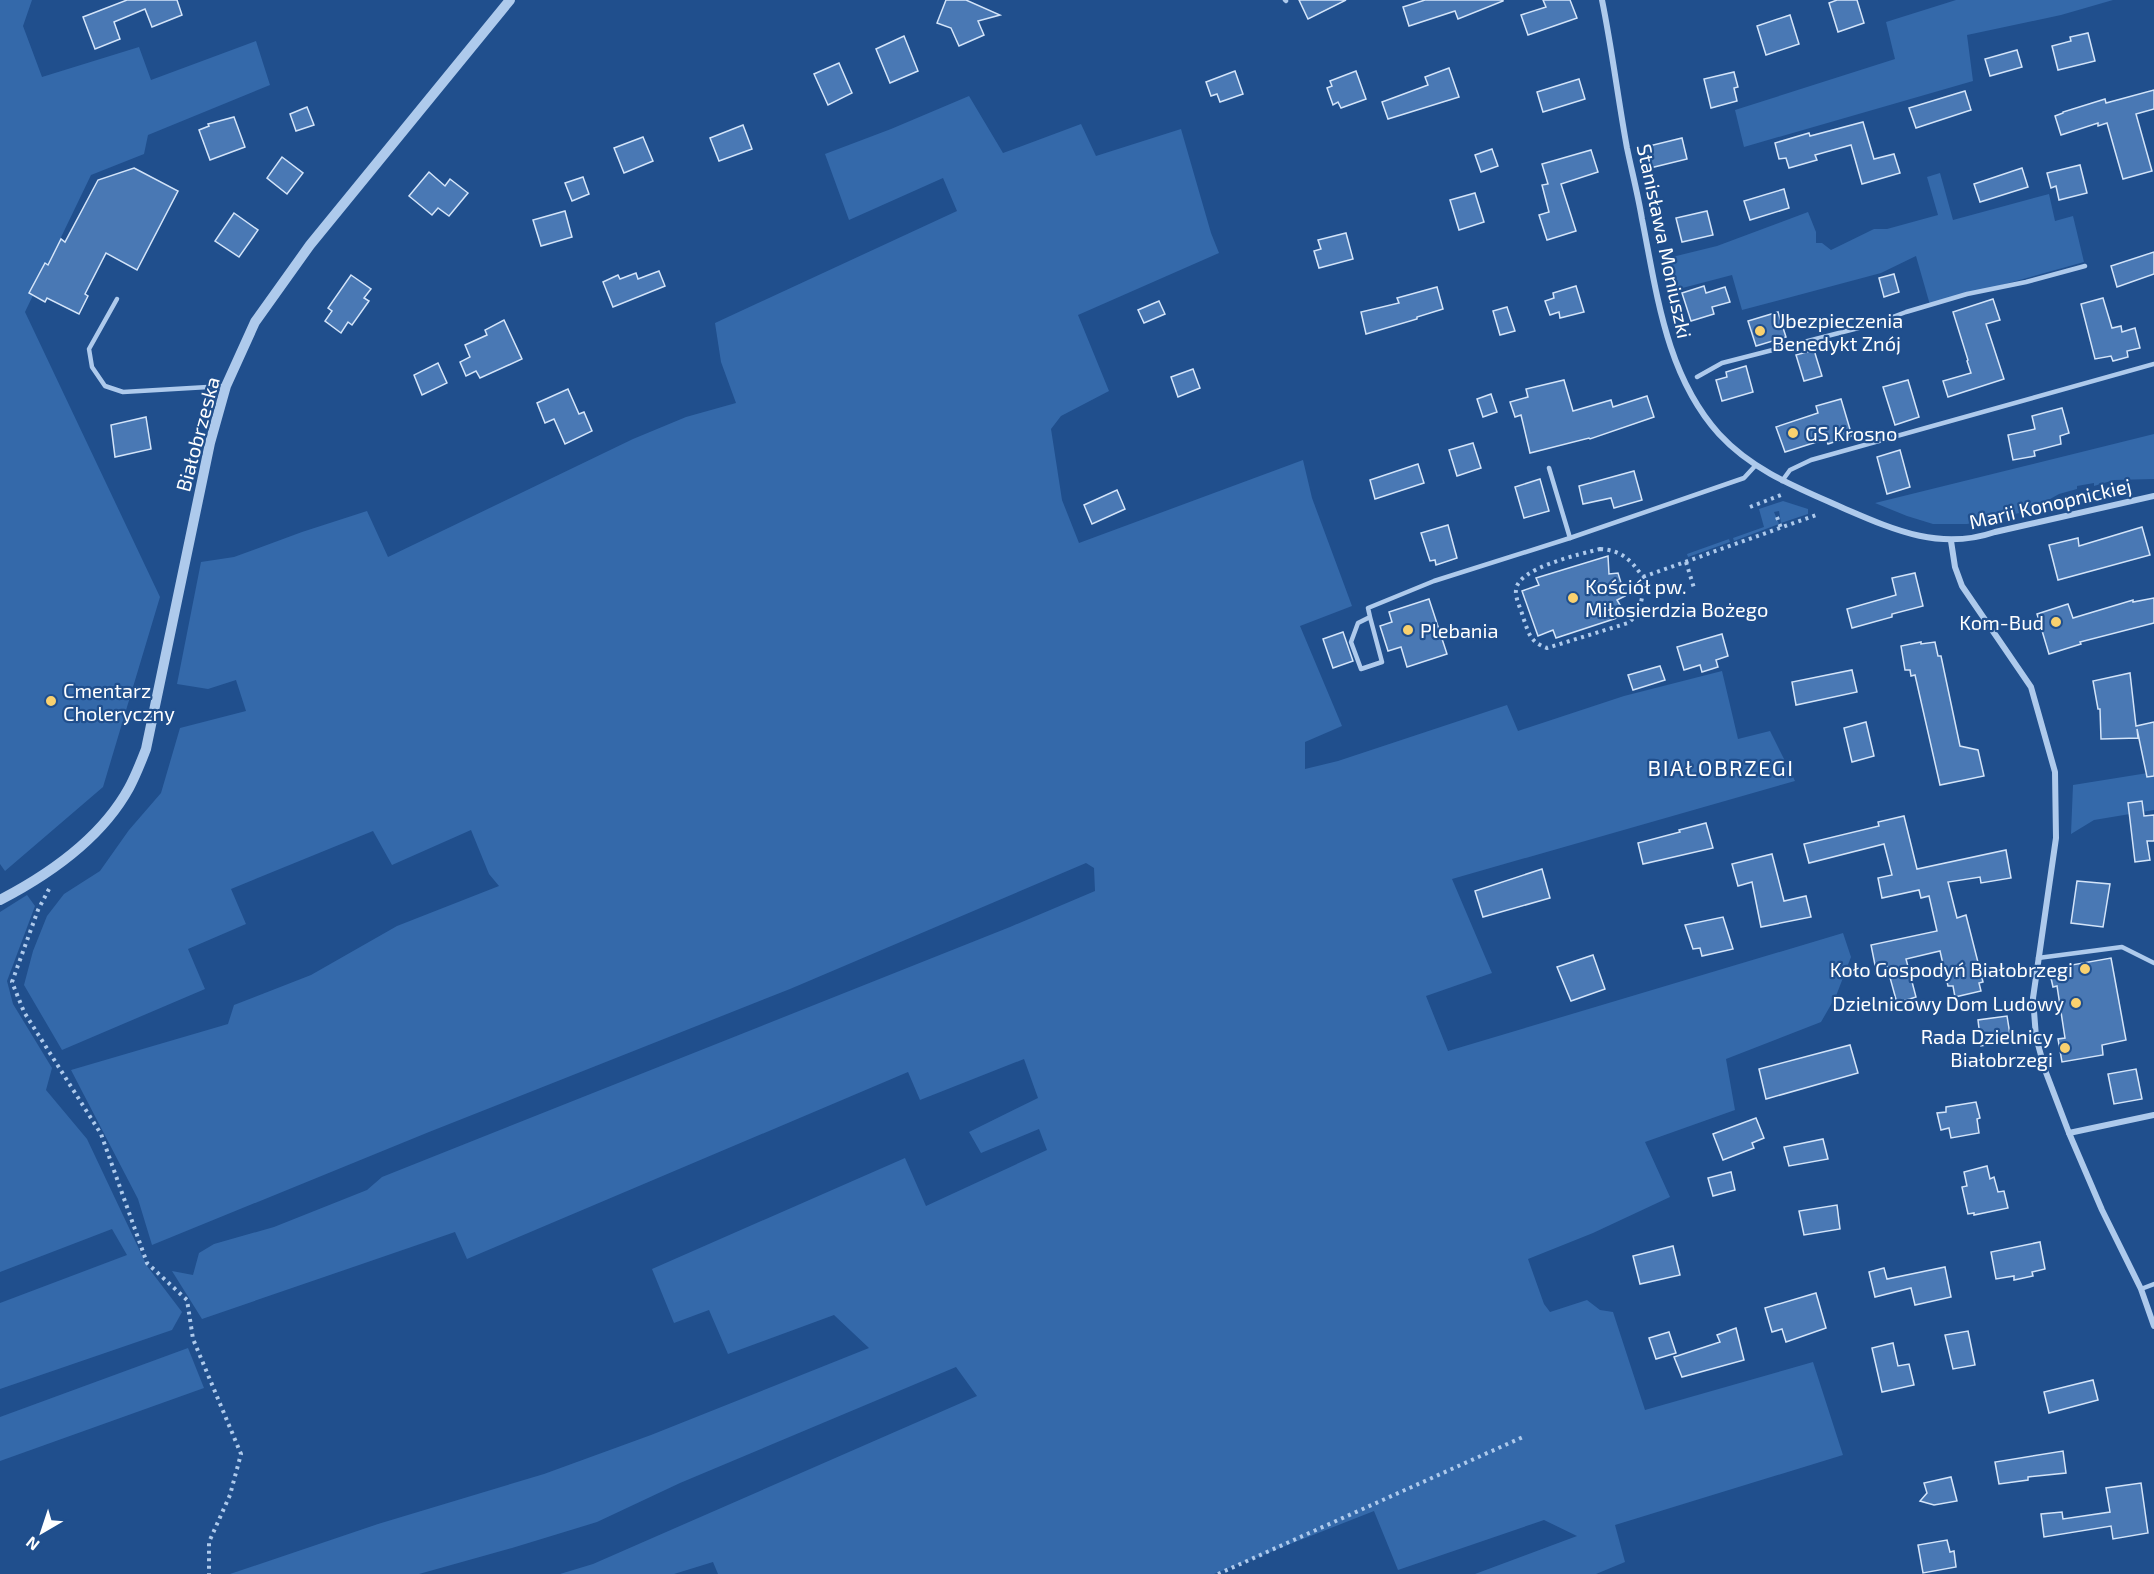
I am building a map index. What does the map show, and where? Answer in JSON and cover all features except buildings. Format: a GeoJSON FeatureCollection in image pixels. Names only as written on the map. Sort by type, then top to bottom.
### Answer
{"type":"FeatureCollection","features":[{"type":"Feature","properties":{"kind":"street","name":"Białobrzeska"},"geometry":{"type":"LineString","coordinates":[[0,900],[33,883],[80,847],[104,824],[129,788],[147,749],[210,443],[226,386],[255,322],[310,244],[510,0]]}},
{"type":"Feature","properties":{"kind":"street","name":"Stanisława Moniuszki"},"geometry":{"type":"LineString","coordinates":[[1602,0],[1656,295],[1668,339],[1682,376],[1703,414],[1719,434],[1755,466],[1781,481],[1893,528],[1922,537],[1951,541]]}},
{"type":"Feature","properties":{"kind":"street","name":"Marii Konopnickiej"},"geometry":{"type":"LineString","coordinates":[[2154,496],[1995,532],[1976,539],[1951,541],[1955,567],[1962,586],[2031,687],[2055,772],[2056,838],[2033,998],[2036,1037],[2045,1070],[2069,1133],[2102,1210],[2141,1289],[2154,1326]]}},
{"type":"Feature","properties":{"kind":"street"},"geometry":{"type":"LineString","coordinates":[[2069,1133],[2154,1115]]}},
{"type":"Feature","properties":{"kind":"lane"},"geometry":{"type":"LineString","coordinates":[[1697,377],[1722,363],[1874,324],[1967,294],[2026,282],[2085,266]]}},
{"type":"Feature","properties":{"kind":"lane"},"geometry":{"type":"LineString","coordinates":[[117,299],[89,349],[92,368],[105,386],[123,392],[226,386]]}},
{"type":"Feature","properties":{"kind":"lane"},"geometry":{"type":"LineString","coordinates":[[1781,481],[1790,470],[1811,460],[2154,364]]}},
{"type":"Feature","properties":{"kind":"lane"},"geometry":{"type":"LineString","coordinates":[[1370,617],[1358,623],[1351,642],[1361,669],[1382,662],[1368,608],[1434,581],[1570,538],[1744,478],[1755,466]]}},
{"type":"Feature","properties":{"kind":"lane"},"geometry":{"type":"LineString","coordinates":[[1549,468],[1570,538]]}},
{"type":"Feature","properties":{"kind":"lane"},"geometry":{"type":"LineString","coordinates":[[2037,958],[2122,947],[2154,963]]}},
{"type":"Feature","properties":{"kind":"lane"},"geometry":{"type":"LineString","coordinates":[[2141,1289],[2154,1284]]}},
{"type":"Feature","properties":{"kind":"path"},"geometry":{"type":"LineString","coordinates":[[1750,507],[1781,495]]}},
{"type":"Feature","properties":{"kind":"path"},"geometry":{"type":"LineString","coordinates":[[1643,577],[1819,514]]}},
{"type":"Feature","properties":{"kind":"path"},"geometry":{"type":"LineString","coordinates":[[1777,517],[1782,528]]}},
{"type":"Feature","properties":{"kind":"path"},"geometry":{"type":"LineString","coordinates":[[1600,549],[1613,550],[1622,554],[1643,577],[1641,605],[1635,618],[1547,648],[1535,644],[1530,637],[1515,592],[1517,583],[1523,576],[1565,559],[1600,549]]}},
{"type":"Feature","properties":{"kind":"path"},"geometry":{"type":"LineString","coordinates":[[1686,562],[1694,588]]}},
{"type":"Feature","properties":{"kind":"path"},"geometry":{"type":"LineString","coordinates":[[57,865],[53,883],[38,910],[12,982],[24,1012],[101,1134],[147,1263],[187,1300],[193,1339],[241,1454],[230,1495],[208,1542],[209,1574]]}},
{"type":"Feature","properties":{"kind":"path"},"geometry":{"type":"LineString","coordinates":[[1218,1574],[1523,1437]]}},
{"type":"Feature","properties":{"kind":"shaded area"},"geometry":{"type":"Polygon","coordinates":[[[0,0],[32,0],[23,26],[42,77],[139,47],[151,80],[256,41],[270,85],[148,135],[144,154],[91,175],[25,312],[160,597],[103,787],[5,871],[0,864],[0,0]]]}},
{"type":"Feature","properties":{"kind":"shaded area"},"geometry":{"type":"Polygon","coordinates":[[[1956,0],[2113,0],[2061,15],[1967,35],[1973,81],[1744,147],[1735,110],[1895,59],[1886,22],[1956,0]]]}},
{"type":"Feature","properties":{"kind":"shaded area"},"geometry":{"type":"Polygon","coordinates":[[[969,96],[1003,153],[1081,124],[1096,156],[1181,129],[1219,253],[1078,315],[1109,391],[1061,416],[1051,429],[1062,500],[1079,543],[1303,460],[1312,498],[1352,606],[1300,626],[1342,726],[1305,742],[1305,769],[1338,761],[1507,705],[1518,731],[1624,696],[1722,671],[1738,739],[1770,731],[1795,781],[1452,879],[1492,973],[1426,996],[1448,1051],[1843,933],[1851,957],[1836,996],[1821,1022],[1726,1059],[1735,1110],[1645,1142],[1670,1197],[1593,1233],[1528,1259],[1544,1304],[1550,1312],[1587,1300],[1600,1310],[1613,1312],[1645,1410],[1813,1362],[1843,1455],[1615,1525],[1625,1562],[1596,1574],[1475,1574],[1577,1536],[1544,1520],[1398,1570],[1374,1511],[1214,1574],[718,1574],[713,1562],[674,1574],[560,1574],[593,1564],[977,1396],[956,1367],[680,1483],[597,1522],[512,1548],[419,1574],[230,1574],[378,1524],[544,1474],[651,1435],[869,1348],[834,1315],[728,1354],[709,1310],[674,1323],[652,1269],[905,1158],[926,1206],[1047,1150],[1039,1129],[981,1153],[969,1132],[1038,1098],[1024,1059],[920,1100],[908,1072],[467,1259],[455,1232],[202,1319],[172,1271],[193,1275],[199,1253],[214,1244],[274,1227],[367,1190],[382,1177],[1095,891],[1094,868],[1086,863],[790,989],[152,1245],[138,1199],[71,1070],[228,1024],[234,1005],[311,975],[397,926],[499,886],[489,874],[471,830],[392,865],[373,831],[231,889],[246,924],[188,949],[205,989],[62,1050],[24,985],[33,951],[47,916],[64,894],[100,871],[129,830],[161,793],[180,728],[246,711],[236,680],[208,689],[177,684],[201,562],[234,557],[367,511],[388,557],[633,439],[686,417],[736,403],[721,362],[715,323],[957,211],[943,178],[849,220],[825,154],[969,96]]]}},
{"type":"Feature","properties":{"kind":"shaded area"},"geometry":{"type":"Polygon","coordinates":[[[1940,173],[1953,220],[2049,194],[2055,221],[2073,216],[2084,262],[1930,305],[1916,256],[1881,273],[1742,310],[1732,275],[1671,291],[1664,259],[1717,246],[1808,212],[1816,232],[1816,243],[1822,243],[1831,250],[1874,229],[1887,229],[1938,215],[1927,177],[1940,173]]]}},
{"type":"Feature","properties":{"kind":"shaded area"},"geometry":{"type":"Polygon","coordinates":[[[2154,434],[2154,479],[2114,480],[2094,486],[2094,483],[2077,486],[2077,489],[2059,494],[2029,511],[1967,524],[1933,524],[1875,503],[2154,434]]]}},
{"type":"Feature","properties":{"kind":"shaded area"},"geometry":{"type":"Polygon","coordinates":[[[1783,501],[1808,509],[1808,514],[1781,523],[1779,511],[1774,512],[1779,524],[1734,541],[1733,538],[1764,527],[1759,509],[1783,501]]]}},
{"type":"Feature","properties":{"kind":"shaded area"},"geometry":{"type":"Polygon","coordinates":[[[1729,539],[1730,542],[1688,557],[1687,554],[1729,539]]]}},
{"type":"Feature","properties":{"kind":"shaded area"},"geometry":{"type":"Polygon","coordinates":[[[2154,772],[2154,810],[2094,820],[2071,834],[2073,785],[2154,772]]]}},
{"type":"Feature","properties":{"kind":"shaded area"},"geometry":{"type":"Polygon","coordinates":[[[27,895],[35,906],[7,981],[13,1004],[52,1068],[46,1090],[87,1139],[147,1266],[182,1312],[172,1330],[0,1389],[0,1303],[127,1255],[112,1229],[0,1272],[0,912],[27,895]]]}},
{"type":"Feature","properties":{"kind":"shaded area"},"geometry":{"type":"Polygon","coordinates":[[[188,1348],[204,1388],[0,1461],[0,1417],[188,1348]]]}},
{"type":"Feature","properties":{"kind":"place","name":"Ubezpieczenia Benedykt Znój"},"geometry":{"type":"Point","coordinates":[1760,331]}},
{"type":"Feature","properties":{"kind":"place","name":"GS Krosno"},"geometry":{"type":"Point","coordinates":[1793,433]}},
{"type":"Feature","properties":{"kind":"place","name":"Kościół pw. Miłosierdzia Bożego"},"geometry":{"type":"Point","coordinates":[1573,598]}},
{"type":"Feature","properties":{"kind":"place","name":"Kom-Bud"},"geometry":{"type":"Point","coordinates":[2056,622]}},
{"type":"Feature","properties":{"kind":"place","name":"Plebania"},"geometry":{"type":"Point","coordinates":[1408,630]}},
{"type":"Feature","properties":{"kind":"place","name":"Cmentarz Choleryczny"},"geometry":{"type":"Point","coordinates":[51,701]}},
{"type":"Feature","properties":{"kind":"place","name":"Koło Gospodyń Białobrzegi"},"geometry":{"type":"Point","coordinates":[2085,969]}},
{"type":"Feature","properties":{"kind":"place","name":"Dzielnicowy Dom Ludowy"},"geometry":{"type":"Point","coordinates":[2076,1003]}},
{"type":"Feature","properties":{"kind":"place","name":"Rada Dzielnicy Białobrzegi"},"geometry":{"type":"Point","coordinates":[2065,1048]}},
{"type":"Feature","properties":{"kind":"district","name":"BIAŁOBRZEGI"},"geometry":{"type":"Point","coordinates":[1721,767]}}]}
